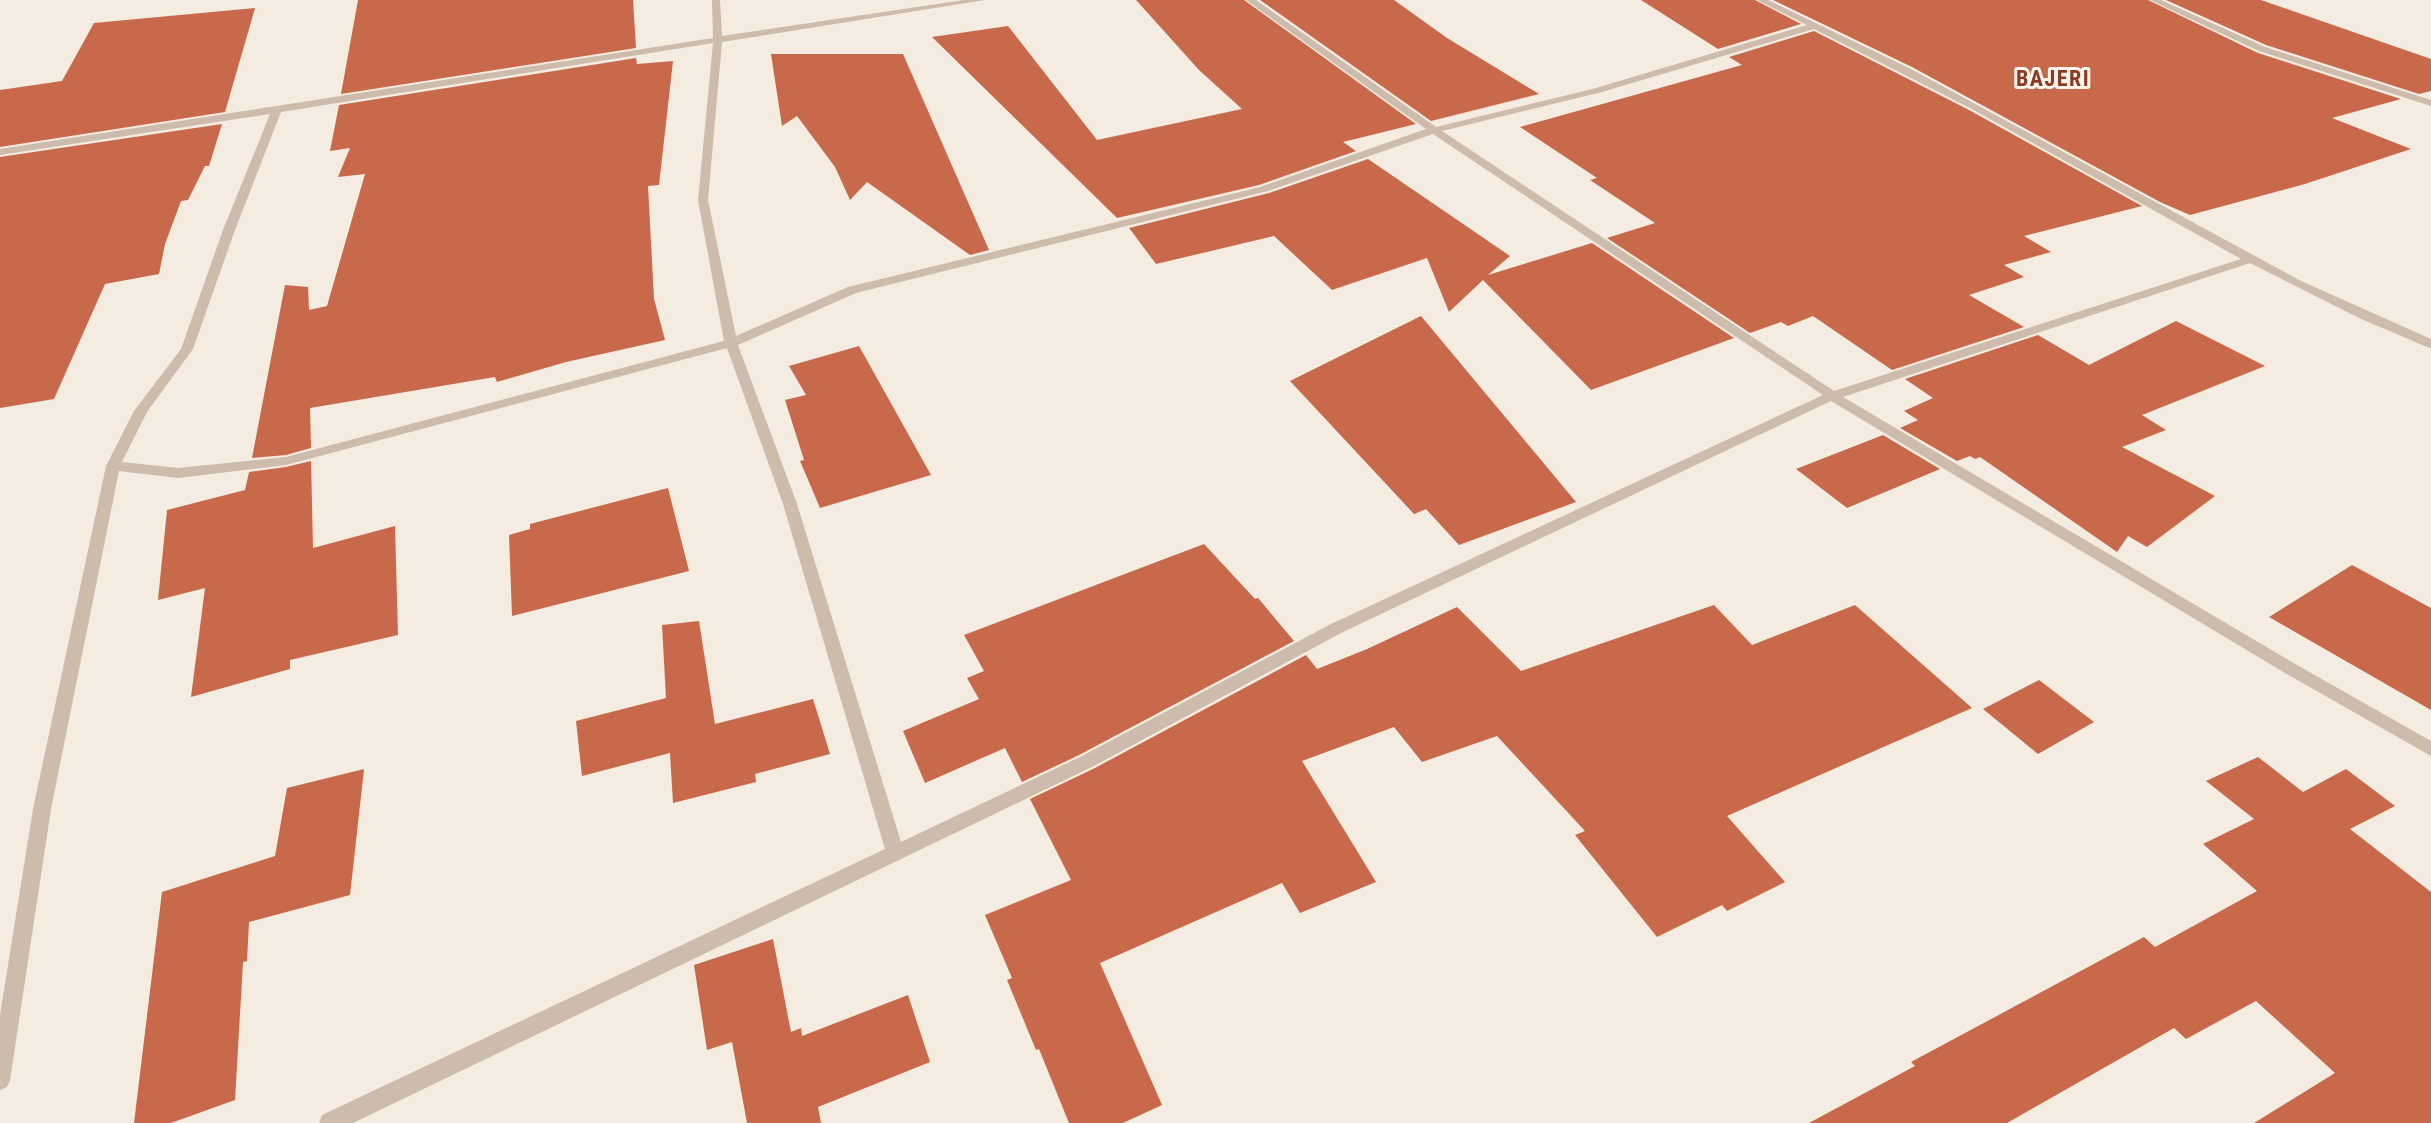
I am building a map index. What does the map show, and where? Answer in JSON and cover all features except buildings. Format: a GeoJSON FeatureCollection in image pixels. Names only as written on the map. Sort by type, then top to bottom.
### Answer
{"type":"FeatureCollection","features":[{"type":"Feature","properties":{"kind":"street"},"geometry":{"type":"LineString","coordinates":[[716,0],[718,38],[703,200],[731,344],[790,504],[895,853]]}},
{"type":"Feature","properties":{"kind":"street"},"geometry":{"type":"LineString","coordinates":[[0,152],[276,112],[718,38],[981,0]]}},
{"type":"Feature","properties":{"kind":"street"},"geometry":{"type":"LineString","coordinates":[[1250,0],[1434,130],[1832,396],[2291,669],[2431,749]]}},
{"type":"Feature","properties":{"kind":"street"},"geometry":{"type":"LineString","coordinates":[[1761,0],[1908,71],[2249,260],[2371,320],[2431,344]]}},
{"type":"Feature","properties":{"kind":"street"},"geometry":{"type":"LineString","coordinates":[[2154,0],[2262,49],[2431,103]]}},
{"type":"Feature","properties":{"kind":"street"},"geometry":{"type":"LineString","coordinates":[[113,466],[178,473],[286,460],[731,344],[852,290],[1264,189],[1434,130],[1599,90],[1814,26]]}},
{"type":"Feature","properties":{"kind":"street"},"geometry":{"type":"LineString","coordinates":[[0,1080],[42,809],[113,466],[141,411],[187,349],[229,230],[276,112]]}},
{"type":"Feature","properties":{"kind":"street"},"geometry":{"type":"LineString","coordinates":[[330,1123],[1086,762],[1337,628],[1832,396],[2249,260]]}},
{"type":"Feature","properties":{"kind":"district","name":"BAJERI"},"geometry":{"type":"Point","coordinates":[2053,80]}}]}
